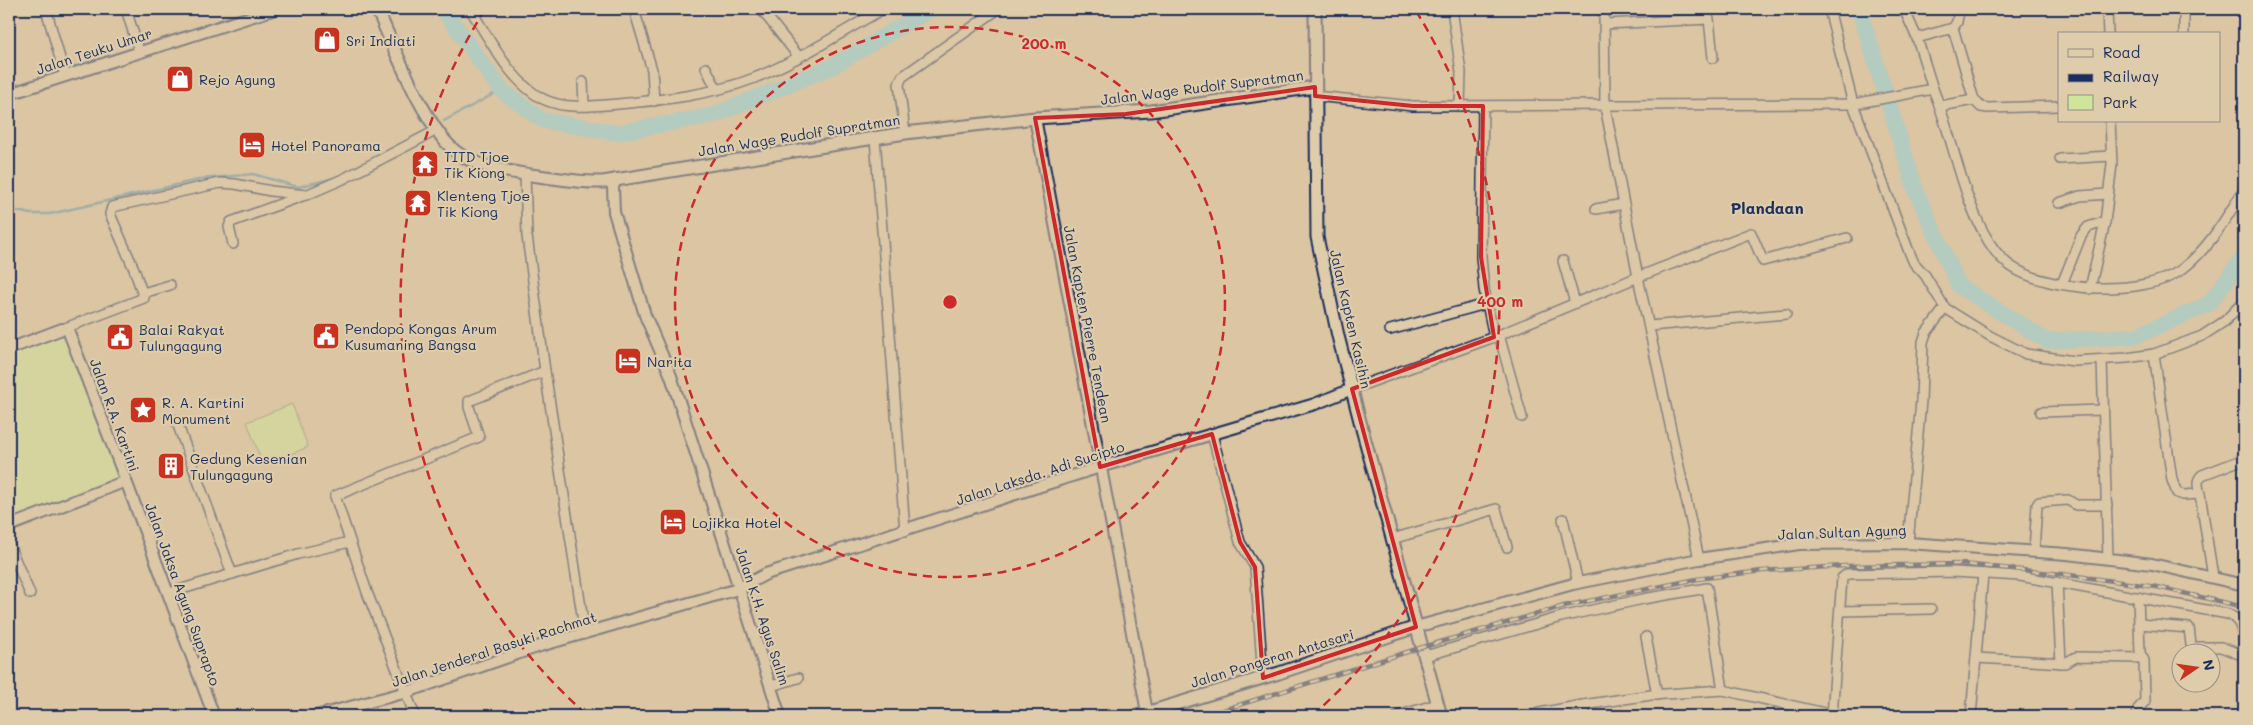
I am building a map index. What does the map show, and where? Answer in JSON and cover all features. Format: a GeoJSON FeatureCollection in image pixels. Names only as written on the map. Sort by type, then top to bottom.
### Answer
{"type":"FeatureCollection","features":[{"type":"Feature","properties":{"kind":"main road","name":"Jalan Wage Rudolf Supratman"},"geometry":{"type":"LineString","coordinates":[[377,9],[405,75],[437,130],[456,152],[483,166],[580,182],[598,182],[905,133],[1035,118],[1126,114],[1315,92]]}},
{"type":"Feature","properties":{"kind":"main road","name":"Jalan Kapten Kasihin"},"geometry":{"type":"LineString","coordinates":[[1315,9],[1317,237],[1352,389],[1441,716]]}},
{"type":"Feature","properties":{"kind":"main road","name":"Jalan Pangeran Antasari"},"geometry":{"type":"LineString","coordinates":[[1136,716],[1263,678],[1416,627]]}},
{"type":"Feature","properties":{"kind":"street"},"geometry":{"type":"LineString","coordinates":[[46,9],[65,76]]}},
{"type":"Feature","properties":{"kind":"street"},"geometry":{"type":"LineString","coordinates":[[126,9],[139,51]]}},
{"type":"Feature","properties":{"kind":"street","name":"Jalan Teuku Umar"},"geometry":{"type":"LineString","coordinates":[[9,94],[275,9]]}},
{"type":"Feature","properties":{"kind":"street"},"geometry":{"type":"LineString","coordinates":[[470,9],[512,72],[534,93],[558,104],[584,105],[654,101],[717,90],[752,79],[799,57],[883,9]]}},
{"type":"Feature","properties":{"kind":"street"},"geometry":{"type":"LineString","coordinates":[[634,9],[651,63],[654,101]]}},
{"type":"Feature","properties":{"kind":"street"},"geometry":{"type":"LineString","coordinates":[[761,9],[799,57]]}},
{"type":"Feature","properties":{"kind":"street"},"geometry":{"type":"LineString","coordinates":[[905,133],[899,84],[902,77],[998,9]]}},
{"type":"Feature","properties":{"kind":"street"},"geometry":{"type":"LineString","coordinates":[[1452,9],[1461,72],[1460,106]]}},
{"type":"Feature","properties":{"kind":"street"},"geometry":{"type":"LineString","coordinates":[[1604,9],[1605,106],[1638,277],[1699,559]]}},
{"type":"Feature","properties":{"kind":"street"},"geometry":{"type":"LineString","coordinates":[[1774,10],[1784,9]]}},
{"type":"Feature","properties":{"kind":"street"},"geometry":{"type":"LineString","coordinates":[[1829,9],[1853,104],[1914,263],[1925,275],[1945,308],[1990,336],[2026,354],[2074,361],[2154,354],[2202,336],[2225,321],[2244,301]]}},
{"type":"Feature","properties":{"kind":"street"},"geometry":{"type":"LineString","coordinates":[[1904,9],[1917,38],[1973,207],[1989,241],[2001,258],[2012,268],[2062,284],[2090,289],[2146,284],[2180,270],[2207,245],[2244,190]]}},
{"type":"Feature","properties":{"kind":"street"},"geometry":{"type":"LineString","coordinates":[[1959,9],[1953,28],[1974,100],[1982,107],[1988,108],[2058,106]]}},
{"type":"Feature","properties":{"kind":"street"},"geometry":{"type":"LineString","coordinates":[[2107,9],[2108,32]]}},
{"type":"Feature","properties":{"kind":"street"},"geometry":{"type":"LineString","coordinates":[[2184,9],[2184,32]]}},
{"type":"Feature","properties":{"kind":"street"},"geometry":{"type":"LineString","coordinates":[[1605,24],[1710,19],[1713,58]]}},
{"type":"Feature","properties":{"kind":"street"},"geometry":{"type":"LineString","coordinates":[[1917,38],[1953,28]]}},
{"type":"Feature","properties":{"kind":"street"},"geometry":{"type":"LineString","coordinates":[[706,68],[717,90]]}},
{"type":"Feature","properties":{"kind":"street"},"geometry":{"type":"LineString","coordinates":[[583,82],[584,105]]}},
{"type":"Feature","properties":{"kind":"street"},"geometry":{"type":"LineString","coordinates":[[1315,92],[1413,106],[1605,106],[1853,104],[1933,89]]}},
{"type":"Feature","properties":{"kind":"street"},"geometry":{"type":"LineString","coordinates":[[1940,106],[1974,100]]}},
{"type":"Feature","properties":{"kind":"street"},"geometry":{"type":"LineString","coordinates":[[1483,106],[1480,225],[1484,289],[1486,304],[1522,417]]}},
{"type":"Feature","properties":{"kind":"street","name":"Jalan Kapten Pierre Tendean"},"geometry":{"type":"LineString","coordinates":[[1035,118],[1147,712]]}},
{"type":"Feature","properties":{"kind":"street"},"geometry":{"type":"LineString","coordinates":[[2090,289],[2105,222],[2111,156],[2110,122]]}},
{"type":"Feature","properties":{"kind":"street"},"geometry":{"type":"LineString","coordinates":[[233,244],[229,227],[231,222],[306,195],[343,179],[437,130]]}},
{"type":"Feature","properties":{"kind":"street"},"geometry":{"type":"LineString","coordinates":[[875,138],[904,530]]}},
{"type":"Feature","properties":{"kind":"street"},"geometry":{"type":"LineString","coordinates":[[2060,159],[2111,156]]}},
{"type":"Feature","properties":{"kind":"street"},"geometry":{"type":"LineString","coordinates":[[525,174],[527,236],[545,371],[586,634]]}},
{"type":"Feature","properties":{"kind":"street","name":"Jalan K.H. Agus Salim"},"geometry":{"type":"LineString","coordinates":[[616,179],[612,200],[614,212],[645,315],[671,376],[780,716]]}},
{"type":"Feature","properties":{"kind":"street"},"geometry":{"type":"LineString","coordinates":[[9,348],[143,300],[143,293],[110,214],[112,207],[220,183],[306,195]]}},
{"type":"Feature","properties":{"kind":"street"},"geometry":{"type":"LineString","coordinates":[[2059,203],[2080,196],[2108,194]]}},
{"type":"Feature","properties":{"kind":"street"},"geometry":{"type":"LineString","coordinates":[[1596,209],[1624,204]]}},
{"type":"Feature","properties":{"kind":"street"},"geometry":{"type":"LineString","coordinates":[[2062,284],[2081,236],[2088,227],[2105,222]]}},
{"type":"Feature","properties":{"kind":"street"},"geometry":{"type":"LineString","coordinates":[[1352,389],[1496,336],[1638,277],[1751,233],[1763,261],[1847,238]]}},
{"type":"Feature","properties":{"kind":"street"},"geometry":{"type":"LineString","coordinates":[[1563,261],[1575,303]]}},
{"type":"Feature","properties":{"kind":"street"},"geometry":{"type":"LineString","coordinates":[[143,293],[170,285]]}},
{"type":"Feature","properties":{"kind":"street"},"geometry":{"type":"LineString","coordinates":[[1390,330],[1486,304]]}},
{"type":"Feature","properties":{"kind":"street"},"geometry":{"type":"LineString","coordinates":[[1908,543],[1921,401],[1922,342],[1926,333],[1945,308]]}},
{"type":"Feature","properties":{"kind":"street"},"geometry":{"type":"LineString","coordinates":[[1649,326],[1786,314]]}},
{"type":"Feature","properties":{"kind":"street","name":"Jalan R.A. Kartini"},"geometry":{"type":"LineString","coordinates":[[9,526],[126,481],[70,332],[65,328]]}},
{"type":"Feature","properties":{"kind":"street"},"geometry":{"type":"LineString","coordinates":[[2154,354],[2174,488],[2177,494],[2183,496],[2200,494]]}},
{"type":"Feature","properties":{"kind":"street"},"geometry":{"type":"LineString","coordinates":[[2102,360],[2102,410],[2108,558]]}},
{"type":"Feature","properties":{"kind":"street"},"geometry":{"type":"LineString","coordinates":[[415,716],[367,592],[334,499],[336,494],[478,437],[469,401],[545,371]]}},
{"type":"Feature","properties":{"kind":"street","name":"Jalan Laksda. Adi Sucipto"},"geometry":{"type":"LineString","coordinates":[[738,589],[766,574],[1100,467],[1315,404],[1352,389]]}},
{"type":"Feature","properties":{"kind":"street"},"geometry":{"type":"LineString","coordinates":[[2041,412],[2102,410]]}},
{"type":"Feature","properties":{"kind":"street"},"geometry":{"type":"LineString","coordinates":[[176,420],[232,574]]}},
{"type":"Feature","properties":{"kind":"street"},"geometry":{"type":"LineString","coordinates":[[1212,434],[1240,542],[1255,567],[1263,678]]}},
{"type":"Feature","properties":{"kind":"street"},"geometry":{"type":"LineString","coordinates":[[2213,577],[2198,485],[2199,477],[2202,474],[2244,459]]}},
{"type":"Feature","properties":{"kind":"street","name":"Jalan Jaksa Agung Suprapto"},"geometry":{"type":"LineString","coordinates":[[126,481],[214,716]]}},
{"type":"Feature","properties":{"kind":"street"},"geometry":{"type":"LineString","coordinates":[[2034,551],[2037,505],[2039,502],[2045,500],[2068,500],[2076,504],[2107,505]]}},
{"type":"Feature","properties":{"kind":"street"},"geometry":{"type":"LineString","coordinates":[[1392,539],[1496,509],[1507,547]]}},
{"type":"Feature","properties":{"kind":"street"},"geometry":{"type":"LineString","coordinates":[[1563,519],[1578,583]]}},
{"type":"Feature","properties":{"kind":"street"},"geometry":{"type":"LineString","coordinates":[[169,592],[298,554],[350,542]]}},
{"type":"Feature","properties":{"kind":"street","name":"Jalan Sultan Agung"},"geometry":{"type":"LineString","coordinates":[[1416,627],[1578,583],[1699,559],[1800,544],[1908,543],[2034,551],[2152,564],[2244,585]]}},
{"type":"Feature","properties":{"kind":"street"},"geometry":{"type":"LineString","coordinates":[[9,545],[30,594]]}},
{"type":"Feature","properties":{"kind":"street"},"geometry":{"type":"LineString","coordinates":[[1523,716],[1583,705],[1657,695],[1723,690],[1828,715],[1842,578],[1847,574],[1944,572],[2020,576],[2228,614],[2237,619],[2240,624],[2244,654],[2221,647],[2194,647],[2191,645],[2189,628],[2139,624]]}},
{"type":"Feature","properties":{"kind":"street"},"geometry":{"type":"LineString","coordinates":[[1971,716],[1983,574]]}},
{"type":"Feature","properties":{"kind":"street"},"geometry":{"type":"LineString","coordinates":[[2056,582],[2061,663]]}},
{"type":"Feature","properties":{"kind":"street"},"geometry":{"type":"LineString","coordinates":[[1425,656],[1561,616],[1707,588],[1723,690]]}},
{"type":"Feature","properties":{"kind":"street","name":"Jalan Jenderal Basuki Rachmat"},"geometry":{"type":"LineString","coordinates":[[316,716],[407,692],[540,646],[738,589]]}},
{"type":"Feature","properties":{"kind":"street"},"geometry":{"type":"LineString","coordinates":[[2137,716],[2138,709],[2145,701],[2143,658],[2140,653],[2138,597]]}},
{"type":"Feature","properties":{"kind":"street"},"geometry":{"type":"LineString","coordinates":[[1840,611],[1931,609]]}},
{"type":"Feature","properties":{"kind":"street"},"geometry":{"type":"LineString","coordinates":[[1646,637],[1657,695]]}},
{"type":"Feature","properties":{"kind":"street"},"geometry":{"type":"LineString","coordinates":[[1976,658],[2061,663],[2076,658],[2143,658]]}},
{"type":"Feature","properties":{"kind":"street"},"geometry":{"type":"LineString","coordinates":[[771,686],[798,678]]}},
{"type":"Feature","properties":{"kind":"street"},"geometry":{"type":"LineString","coordinates":[[1398,716],[1437,704]]}},
{"type":"Feature","properties":{"kind":"street"},"geometry":{"type":"LineString","coordinates":[[1583,705],[1586,716]]}},
{"type":"Feature","properties":{"kind":"highlighted area"},"geometry":{"type":"Polygon","coordinates":[[[1315,87],[1315,96],[1413,106],[1483,106],[1481,257],[1494,337],[1352,389],[1416,627],[1263,678],[1255,567],[1240,542],[1212,434],[1100,467],[1035,118],[1126,114],[1315,87]]]}},
{"type":"Feature","properties":{"kind":"green space"},"geometry":{"type":"Polygon","coordinates":[[[65,332],[120,478],[9,520],[9,351],[65,332]]]}},
{"type":"Feature","properties":{"kind":"green space"},"geometry":{"type":"Polygon","coordinates":[[[292,404],[308,447],[263,465],[247,422],[292,404]]]}},
{"type":"Feature","properties":{"kind":"waterway"},"geometry":{"type":"LineString","coordinates":[[443,9],[501,90],[542,120],[617,133],[714,115],[831,67],[931,9]]}},
{"type":"Feature","properties":{"kind":"waterway"},"geometry":{"type":"LineString","coordinates":[[1859,9],[1916,191],[1959,286],[2047,341],[2136,336],[2209,304],[2244,256]]}},
{"type":"Feature","properties":{"kind":"waterway"},"geometry":{"type":"LineString","coordinates":[[444,121],[501,90]]}},
{"type":"Feature","properties":{"kind":"waterway"},"geometry":{"type":"LineString","coordinates":[[420,134],[431,128]]}},
{"type":"Feature","properties":{"kind":"waterway"},"geometry":{"type":"LineString","coordinates":[[9,209],[30,214],[50,214],[202,179],[253,174],[298,187],[338,177]]}},
{"type":"Feature","properties":{"kind":"railway"},"geometry":{"type":"LineString","coordinates":[[1204,716],[1423,647],[1564,606],[1697,579],[1762,571],[1845,566],[1962,564],[2062,574],[2157,587],[2244,607]]}},
{"type":"Feature","properties":{"kind":"place","name":"Sri Indiati"},"geometry":{"type":"Point","coordinates":[327,40]}},
{"type":"Feature","properties":{"kind":"place","name":"Rejo Agung"},"geometry":{"type":"Point","coordinates":[180,79]}},
{"type":"Feature","properties":{"kind":"place","name":"Hotel Panorama"},"geometry":{"type":"Point","coordinates":[252,145]}},
{"type":"Feature","properties":{"kind":"place","name":"TITD Tjoe Tik Kiong"},"geometry":{"type":"Point","coordinates":[425,164]}},
{"type":"Feature","properties":{"kind":"place","name":"Klenteng Tjoe Tik Kiong"},"geometry":{"type":"Point","coordinates":[418,203]}},
{"type":"Feature","properties":{"kind":"place","name":"Pendopo Kongas Arum Kusumaning Bangsa"},"geometry":{"type":"Point","coordinates":[326,336]}},
{"type":"Feature","properties":{"kind":"place","name":"Balai Rakyat Tulungagung"},"geometry":{"type":"Point","coordinates":[120,337]}},
{"type":"Feature","properties":{"kind":"place","name":"Narita"},"geometry":{"type":"Point","coordinates":[628,361]}},
{"type":"Feature","properties":{"kind":"place","name":"R. A. Kartini Monument"},"geometry":{"type":"Point","coordinates":[143,410]}},
{"type":"Feature","properties":{"kind":"place","name":"Gedung Kesenian Tulungagung"},"geometry":{"type":"Point","coordinates":[171,466]}},
{"type":"Feature","properties":{"kind":"place","name":"Lojikka Hotel"},"geometry":{"type":"Point","coordinates":[673,522]}},
{"type":"Feature","properties":{"kind":"district","name":"Plandaan"},"geometry":{"type":"Point","coordinates":[1767,207]}}]}
